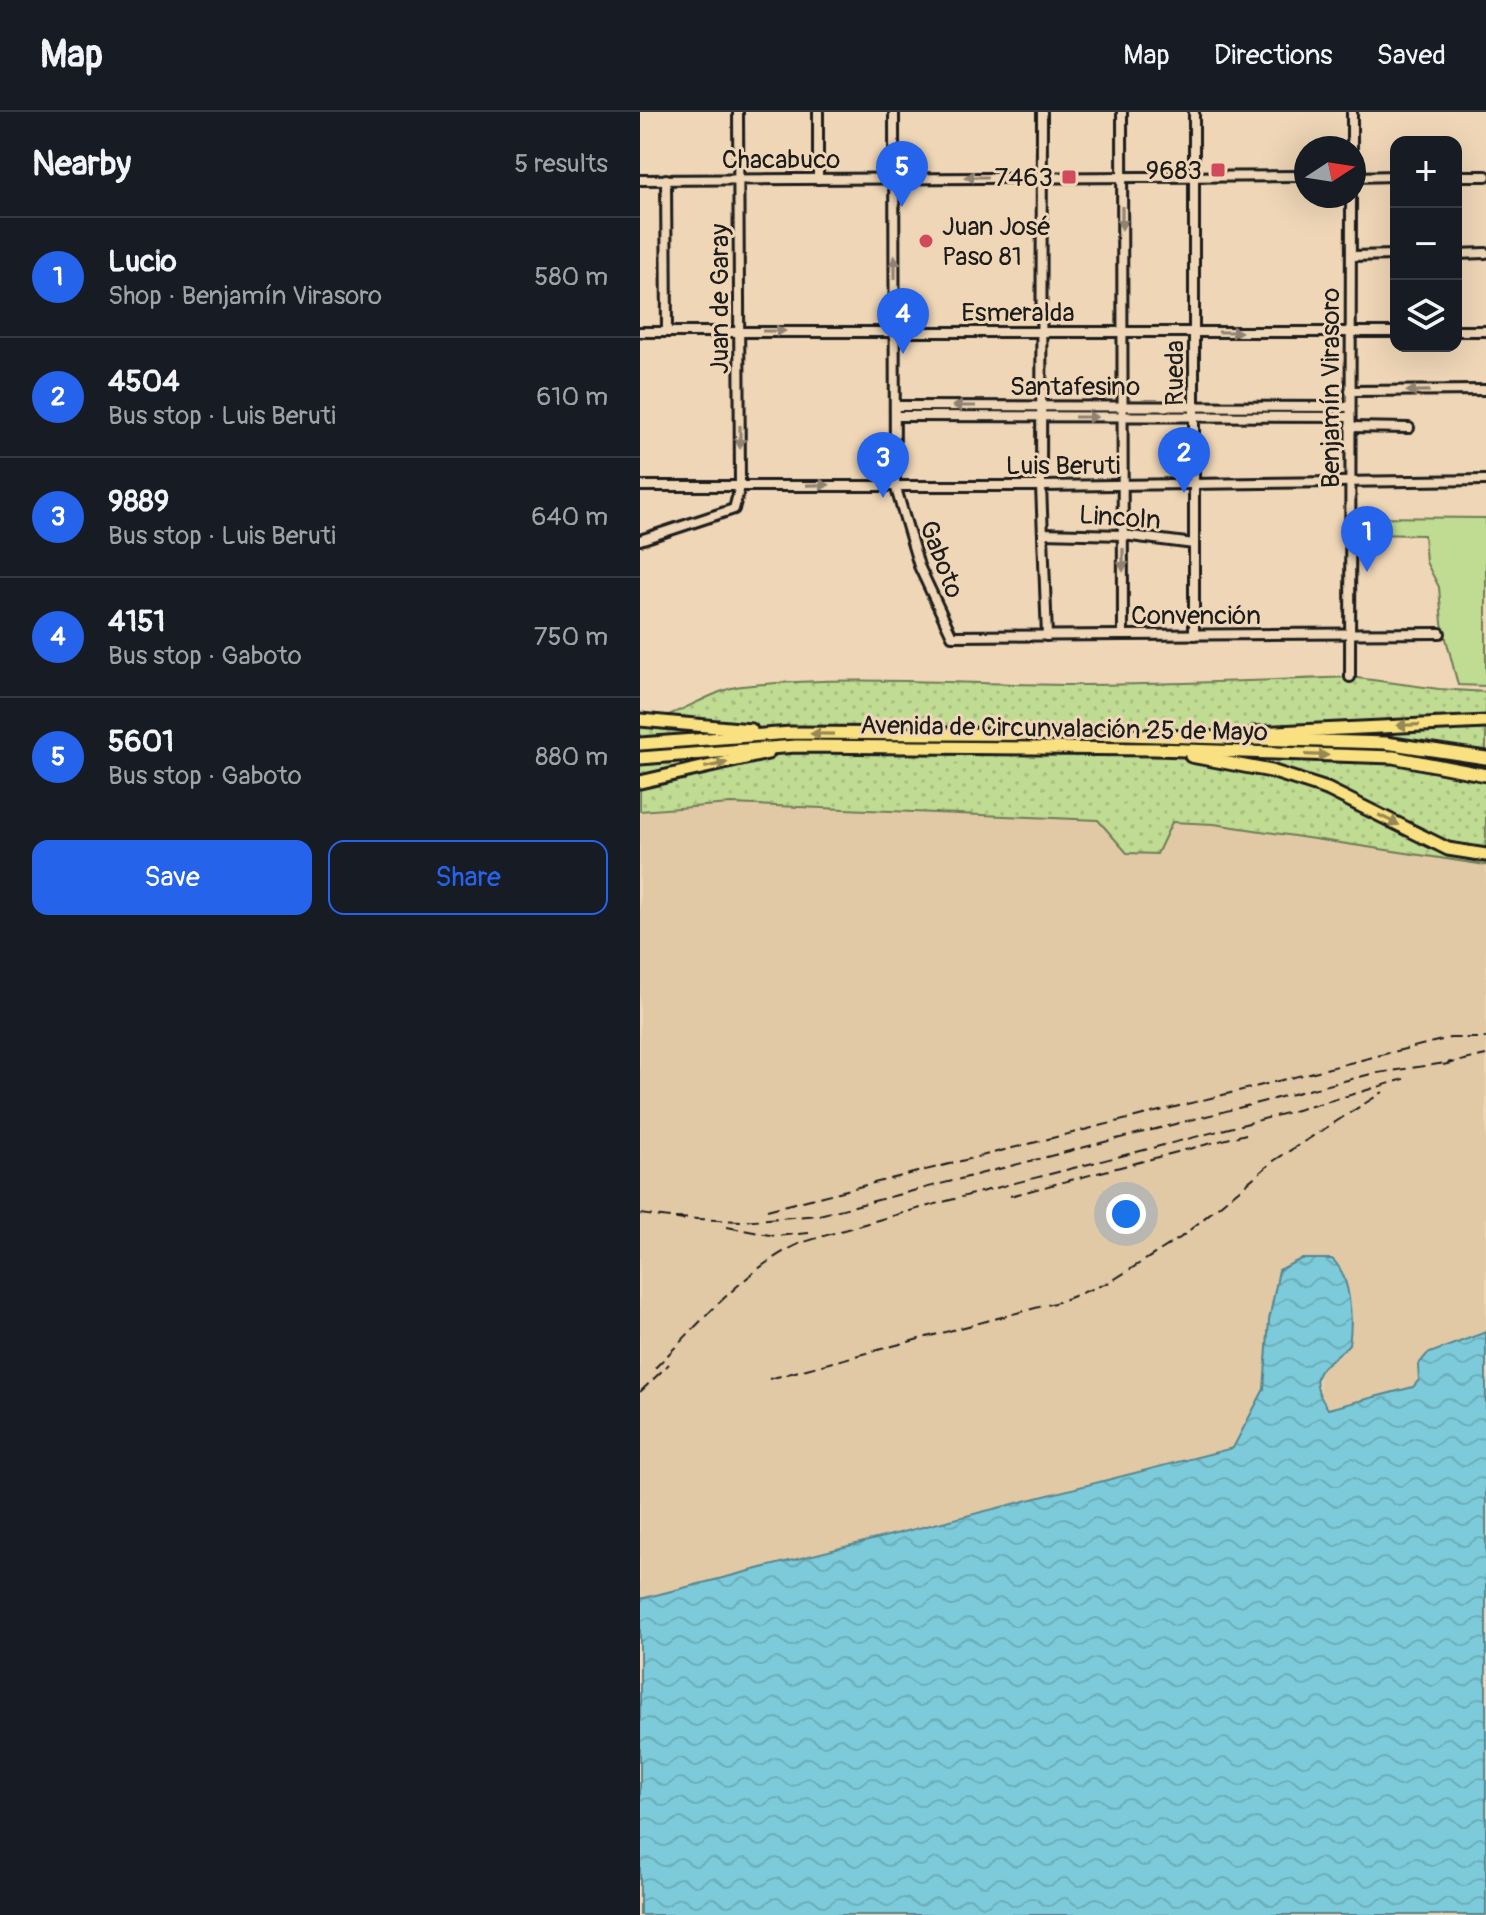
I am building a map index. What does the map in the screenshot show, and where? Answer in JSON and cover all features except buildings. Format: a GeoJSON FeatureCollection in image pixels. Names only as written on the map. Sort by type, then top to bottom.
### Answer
{"type":"FeatureCollection","features":[{"type":"Feature","properties":{"kind":"highway"},"geometry":{"type":"LineString","coordinates":[[640,720],[791,733]]}},
{"type":"Feature","properties":{"kind":"highway"},"geometry":{"type":"LineString","coordinates":[[1181,737],[1486,722]]}},
{"type":"Feature","properties":{"kind":"highway","name":"Avenida de Circunvalación 25 de Mayo"},"geometry":{"type":"LineString","coordinates":[[640,744],[791,733],[1181,737],[1386,743],[1486,758]]}},
{"type":"Feature","properties":{"kind":"highway"},"geometry":{"type":"LineString","coordinates":[[640,782],[796,746]]}},
{"type":"Feature","properties":{"kind":"highway","name":"Avenida de Circunvalación 25 de Mayo"},"geometry":{"type":"LineString","coordinates":[[640,758],[796,746],[1155,749],[1393,757],[1486,775]]}},
{"type":"Feature","properties":{"kind":"highway"},"geometry":{"type":"LineString","coordinates":[[1155,749],[1271,771],[1313,784],[1448,849],[1486,855]]}},
{"type":"Feature","properties":{"kind":"street","name":"Juan de Garay"},"geometry":{"type":"LineString","coordinates":[[738,112],[740,486]]}},
{"type":"Feature","properties":{"kind":"street"},"geometry":{"type":"LineString","coordinates":[[818,112],[818,179]]}},
{"type":"Feature","properties":{"kind":"street","name":"Gaboto"},"geometry":{"type":"LineString","coordinates":[[894,112],[895,485],[919,566],[952,636]]}},
{"type":"Feature","properties":{"kind":"street"},"geometry":{"type":"LineString","coordinates":[[1042,112],[1041,486],[1047,636]]}},
{"type":"Feature","properties":{"kind":"street"},"geometry":{"type":"LineString","coordinates":[[1122,112],[1123,635]]}},
{"type":"Feature","properties":{"kind":"street","name":"Rueda"},"geometry":{"type":"LineString","coordinates":[[1194,112],[1194,635]]}},
{"type":"Feature","properties":{"kind":"street"},"geometry":{"type":"LineString","coordinates":[[1352,112],[1352,136]]}},
{"type":"Feature","properties":{"kind":"street","name":"Chacabuco"},"geometry":{"type":"LineString","coordinates":[[640,180],[1294,176]]}},
{"type":"Feature","properties":{"kind":"street"},"geometry":{"type":"LineString","coordinates":[[1366,177],[1390,176]]}},
{"type":"Feature","properties":{"kind":"street"},"geometry":{"type":"LineString","coordinates":[[1462,176],[1486,176]]}},
{"type":"Feature","properties":{"kind":"street"},"geometry":{"type":"LineString","coordinates":[[666,179],[667,332]]}},
{"type":"Feature","properties":{"kind":"street","name":"Benjamín Virasoro"},"geometry":{"type":"LineString","coordinates":[[1350,677],[1351,208]]}},
{"type":"Feature","properties":{"kind":"street"},"geometry":{"type":"LineString","coordinates":[[1462,254],[1486,253]]}},
{"type":"Feature","properties":{"kind":"street"},"geometry":{"type":"LineString","coordinates":[[1351,256],[1390,255]]}},
{"type":"Feature","properties":{"kind":"street"},"geometry":{"type":"LineString","coordinates":[[1462,331],[1486,331]]}},
{"type":"Feature","properties":{"kind":"street","name":"Esmeralda"},"geometry":{"type":"LineString","coordinates":[[640,332],[1390,332]]}},
{"type":"Feature","properties":{"kind":"street"},"geometry":{"type":"LineString","coordinates":[[1350,391],[1486,390]]}},
{"type":"Feature","properties":{"kind":"street","name":"Santafesino"},"geometry":{"type":"LineString","coordinates":[[896,406],[1194,406],[1350,417],[1409,428]]}},
{"type":"Feature","properties":{"kind":"street","name":"Santafesino"},"geometry":{"type":"LineString","coordinates":[[896,416],[1350,417]]}},
{"type":"Feature","properties":{"kind":"street","name":"Luis Beruti"},"geometry":{"type":"LineString","coordinates":[[640,486],[1041,486],[1486,480]]}},
{"type":"Feature","properties":{"kind":"street"},"geometry":{"type":"LineString","coordinates":[[640,540],[734,509],[740,486]]}},
{"type":"Feature","properties":{"kind":"street","name":"Lincoln"},"geometry":{"type":"LineString","coordinates":[[1043,533],[1123,535],[1194,544]]}},
{"type":"Feature","properties":{"kind":"street","name":"Convención"},"geometry":{"type":"LineString","coordinates":[[952,636],[1440,633]]}},
{"type":"Feature","properties":{"kind":"shaded area"},"geometry":{"type":"Polygon","coordinates":[[[731,804],[1098,820],[1128,853],[1172,822],[1244,826],[1486,865],[1486,1332],[1427,1354],[1418,1365],[1419,1380],[1413,1387],[1328,1409],[1320,1394],[1319,1367],[1336,1357],[1351,1333],[1342,1273],[1275,1280],[1264,1389],[1233,1448],[640,1599],[640,811],[731,804]]]}},
{"type":"Feature","properties":{"kind":"green space"},"geometry":{"type":"Polygon","coordinates":[[[1362,517],[1486,518],[1486,686],[1458,685],[1442,623],[1439,587],[1426,562],[1424,535],[1361,534],[1362,517]]]}},
{"type":"Feature","properties":{"kind":"green space"},"geometry":{"type":"Polygon","coordinates":[[[1350,677],[1486,692],[1486,865],[1214,824],[1172,822],[1157,854],[1127,853],[1098,820],[731,804],[640,811],[640,720],[663,717],[717,693],[742,686],[822,681],[1135,684],[1350,677]]]}},
{"type":"Feature","properties":{"kind":"water"},"geometry":{"type":"Polygon","coordinates":[[[1301,1259],[1332,1259],[1347,1287],[1351,1323],[1349,1344],[1320,1370],[1317,1377],[1320,1396],[1328,1409],[1413,1387],[1419,1380],[1418,1365],[1427,1354],[1486,1332],[1486,1915],[640,1915],[640,1599],[1233,1448],[1264,1389],[1269,1320],[1279,1270],[1301,1259]]]}},
{"type":"Feature","properties":{"kind":"railway"},"geometry":{"type":"LineString","coordinates":[[767,1210],[1450,1038],[1486,1038]]}},
{"type":"Feature","properties":{"kind":"railway"},"geometry":{"type":"LineString","coordinates":[[1443,1065],[1486,1055]]}},
{"type":"Feature","properties":{"kind":"railway"},"geometry":{"type":"LineString","coordinates":[[675,1218],[741,1221],[819,1215],[1371,1074],[1452,1062]]}},
{"type":"Feature","properties":{"kind":"railway"},"geometry":{"type":"LineString","coordinates":[[655,1368],[742,1282],[781,1253],[801,1243],[1404,1079]]}},
{"type":"Feature","properties":{"kind":"railway"},"geometry":{"type":"LineString","coordinates":[[769,1379],[1058,1302],[1110,1282],[1180,1238],[1275,1160],[1383,1092]]}},
{"type":"Feature","properties":{"kind":"railway"},"geometry":{"type":"LineString","coordinates":[[1010,1196],[1246,1134]]}},
{"type":"Feature","properties":{"kind":"railway"},"geometry":{"type":"LineString","coordinates":[[640,1214],[684,1220]]}},
{"type":"Feature","properties":{"kind":"railway"},"geometry":{"type":"LineString","coordinates":[[727,1227],[775,1236],[809,1233]]}},
{"type":"Feature","properties":{"kind":"railway"},"geometry":{"type":"LineString","coordinates":[[640,1392],[669,1364]]}},
{"type":"Feature","properties":{"kind":"place","name":"9683"},"geometry":{"type":"Point","coordinates":[1218,170]}},
{"type":"Feature","properties":{"kind":"place","name":"7463"},"geometry":{"type":"Point","coordinates":[1069,177]}},
{"type":"Feature","properties":{"kind":"place","name":"5601"},"geometry":{"type":"Point","coordinates":[902,207]}},
{"type":"Feature","properties":{"kind":"place","name":"Juan José Paso 81"},"geometry":{"type":"Point","coordinates":[926,241]}},
{"type":"Feature","properties":{"kind":"place","name":"4151"},"geometry":{"type":"Point","coordinates":[903,354]}},
{"type":"Feature","properties":{"kind":"place","name":"4504"},"geometry":{"type":"Point","coordinates":[1184,493]}},
{"type":"Feature","properties":{"kind":"place","name":"9889"},"geometry":{"type":"Point","coordinates":[883,498]}},
{"type":"Feature","properties":{"kind":"place","name":"Lucio"},"geometry":{"type":"Point","coordinates":[1367,572]}}]}
